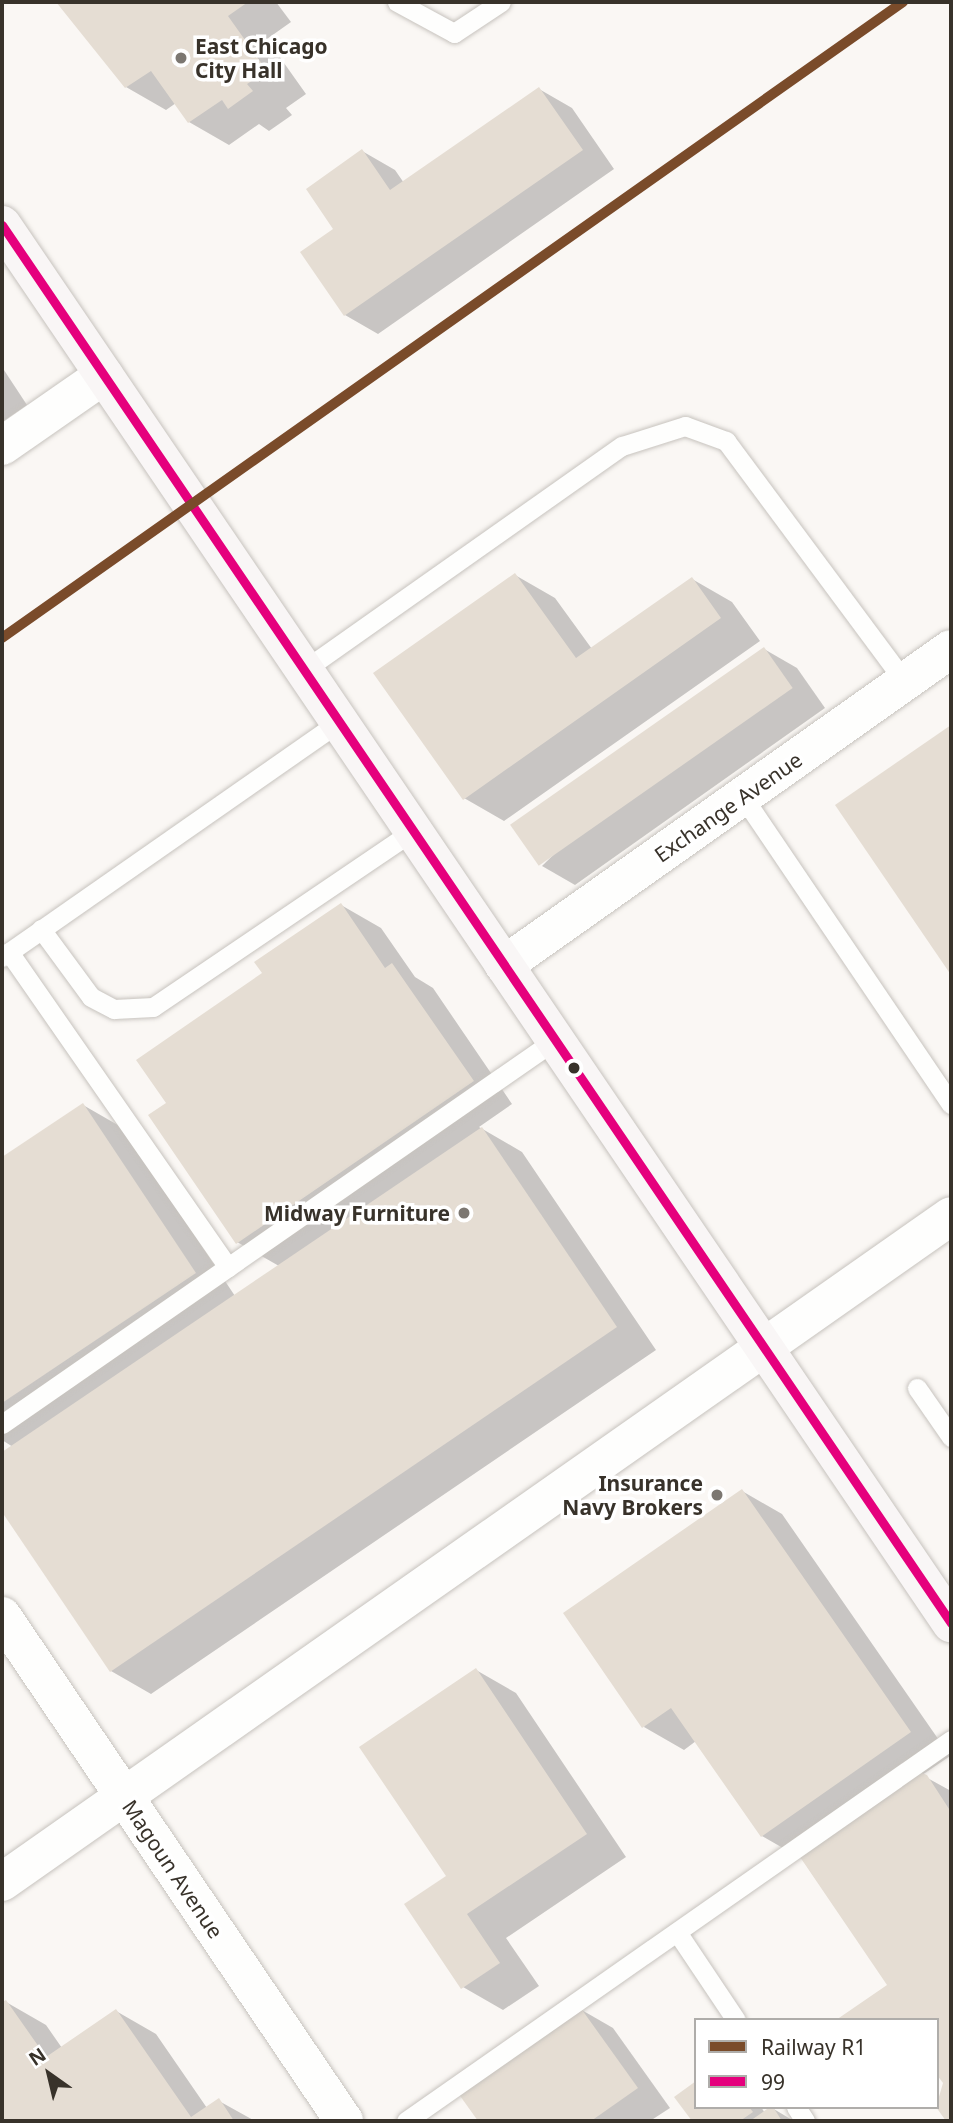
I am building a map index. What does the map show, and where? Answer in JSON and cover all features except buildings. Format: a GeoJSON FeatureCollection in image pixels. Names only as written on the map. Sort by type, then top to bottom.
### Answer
{"type":"FeatureCollection","features":[{"type":"Feature","properties":{"kind":"main road"},"geometry":{"type":"LineString","coordinates":[[2,225],[951,1623]]}},
{"type":"Feature","properties":{"kind":"street"},"geometry":{"type":"LineString","coordinates":[[2,446],[104,375]]}},
{"type":"Feature","properties":{"kind":"street","name":"Exchange Avenue"},"geometry":{"type":"LineString","coordinates":[[504,965],[951,649]]}},
{"type":"Feature","properties":{"kind":"street"},"geometry":{"type":"LineString","coordinates":[[2,1882],[951,1216]]}},
{"type":"Feature","properties":{"kind":"street","name":"Magoun Avenue"},"geometry":{"type":"LineString","coordinates":[[2,1616],[344,2121]]}},
{"type":"Feature","properties":{"kind":"lane"},"geometry":{"type":"LineString","coordinates":[[397,2],[454,33],[501,2]]}},
{"type":"Feature","properties":{"kind":"lane"},"geometry":{"type":"LineString","coordinates":[[304,670],[622,446],[685,426],[726,441],[905,682]]}},
{"type":"Feature","properties":{"kind":"lane"},"geometry":{"type":"LineString","coordinates":[[228,1267],[5,954],[339,722]]}},
{"type":"Feature","properties":{"kind":"lane"},"geometry":{"type":"LineString","coordinates":[[743,797],[951,1104]]}},
{"type":"Feature","properties":{"kind":"lane"},"geometry":{"type":"LineString","coordinates":[[41,929],[91,997],[114,1009],[153,1007],[413,831]]}},
{"type":"Feature","properties":{"kind":"lane"},"geometry":{"type":"LineString","coordinates":[[2,1424],[555,1040]]}},
{"type":"Feature","properties":{"kind":"lane"},"geometry":{"type":"LineString","coordinates":[[917,1388],[951,1437]]}},
{"type":"Feature","properties":{"kind":"lane"},"geometry":{"type":"LineString","coordinates":[[406,2121],[951,1740]]}},
{"type":"Feature","properties":{"kind":"lane"},"geometry":{"type":"LineString","coordinates":[[677,1933],[735,2018]]}},
{"type":"Feature","properties":{"kind":"rail line","name":"R1"},"geometry":{"type":"LineString","coordinates":[[2,638],[903,2]]}},
{"type":"Feature","properties":{"kind":"transit line","name":"99"},"geometry":{"type":"LineString","coordinates":[[2,225],[951,1623]]}},
{"type":"Feature","properties":{"kind":"place","name":"East Chicago City Hall"},"geometry":{"type":"Point","coordinates":[181,58]}},
{"type":"Feature","properties":{"kind":"place","name":"Midway Furniture"},"geometry":{"type":"Point","coordinates":[464,1213]}},
{"type":"Feature","properties":{"kind":"place","name":"Insurance Navy Brokers"},"geometry":{"type":"Point","coordinates":[717,1495]}}]}
